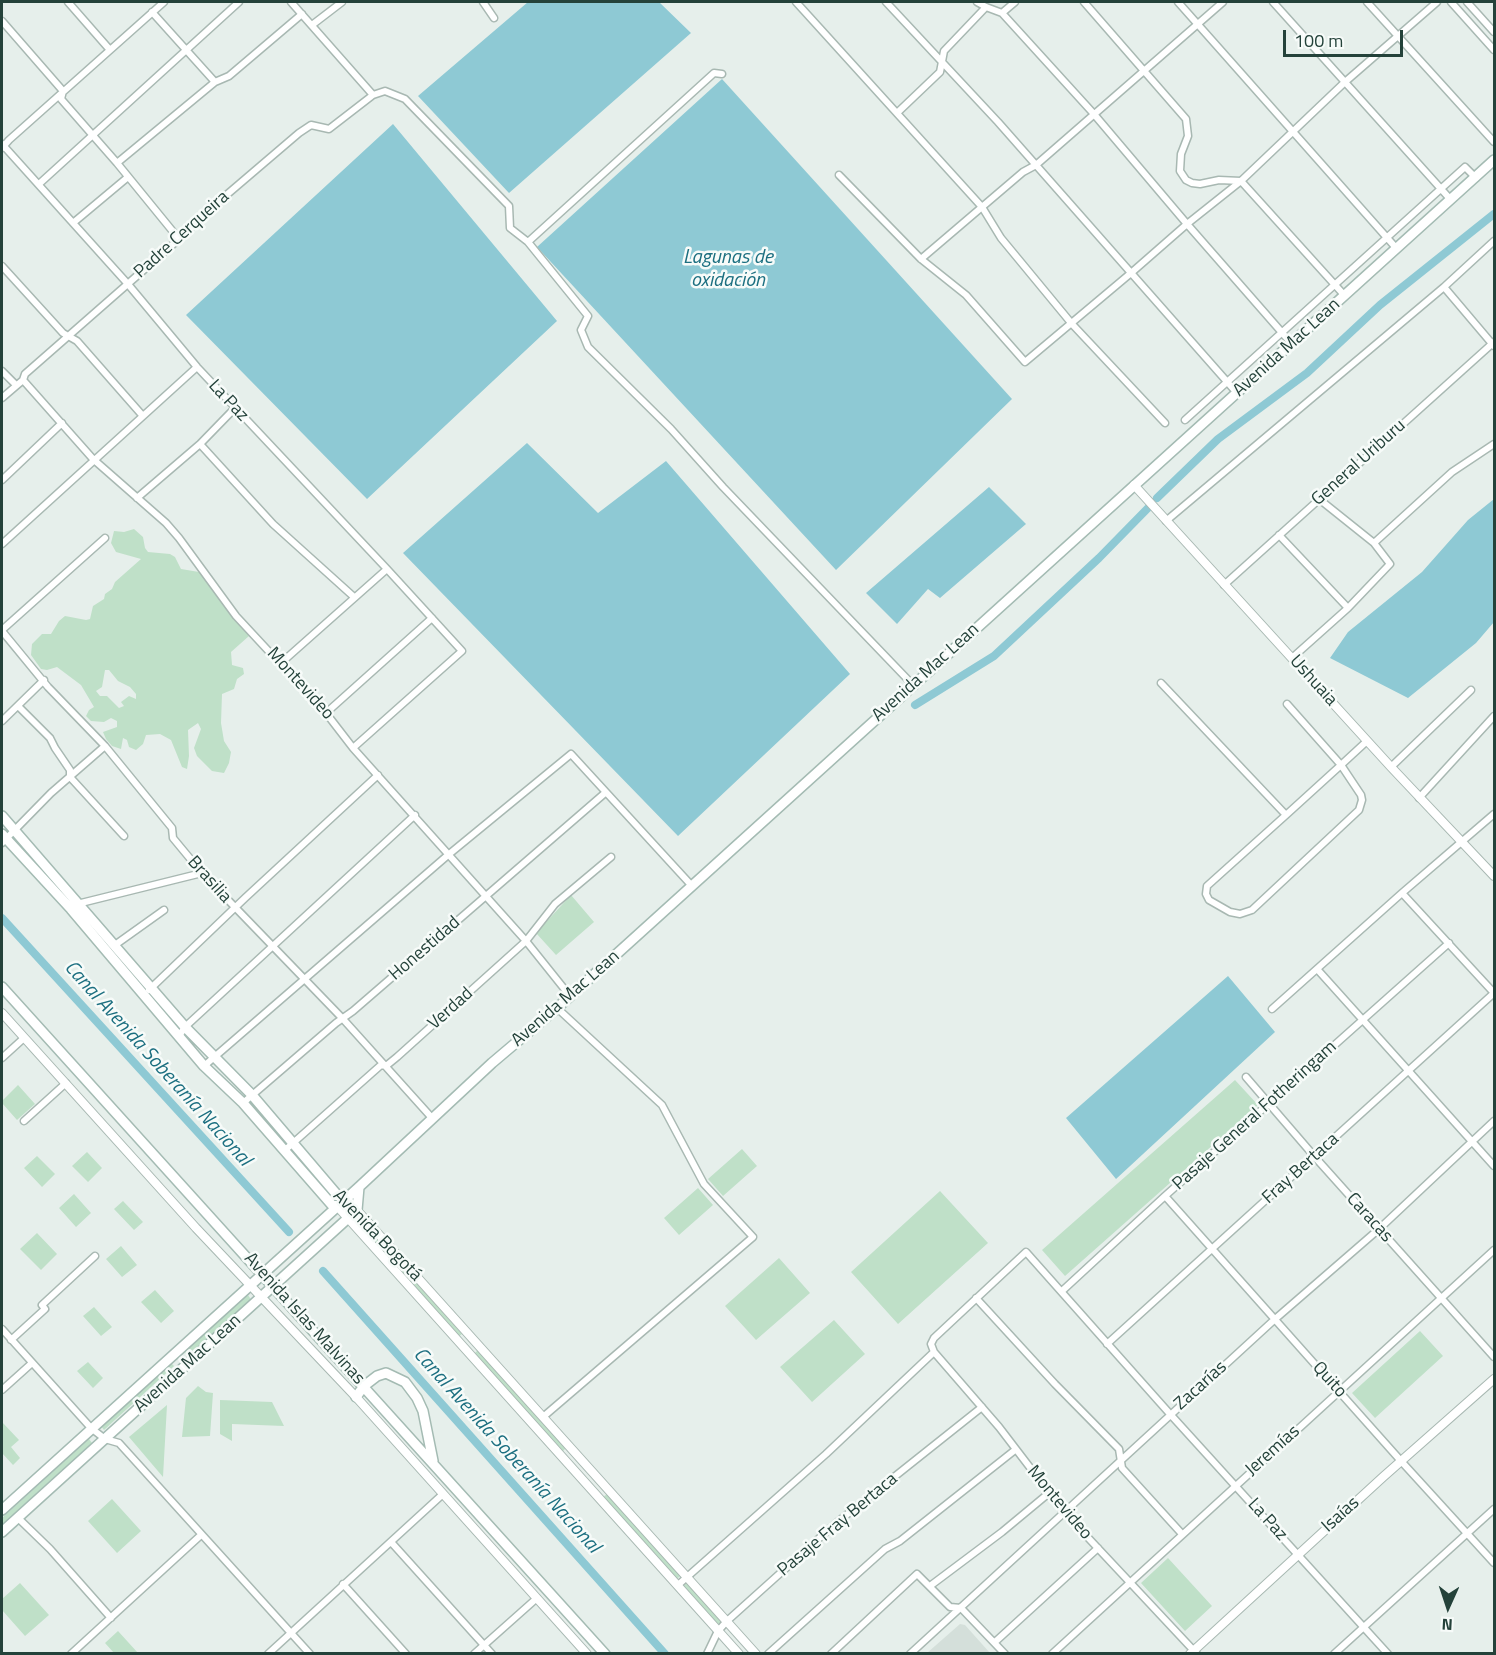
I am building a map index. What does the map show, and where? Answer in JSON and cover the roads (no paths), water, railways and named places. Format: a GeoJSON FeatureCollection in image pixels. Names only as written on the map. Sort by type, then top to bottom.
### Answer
{"type":"FeatureCollection","features":[{"type":"Feature","properties":{"kind":"main road","name":"Avenida Mac Lean"},"geometry":{"type":"LineString","coordinates":[[2,1510],[359,1187],[492,1063],[557,1008],[1494,160]]}},
{"type":"Feature","properties":{"kind":"main road","name":"Avenida Bogotá"},"geometry":{"type":"LineString","coordinates":[[2,816],[144,996],[204,1066],[243,1103],[332,1205],[337,1206]]}},
{"type":"Feature","properties":{"kind":"main road","name":"Avenida Bogotá"},"geometry":{"type":"LineString","coordinates":[[3,838],[114,945],[153,987],[185,1027],[252,1095],[338,1196],[346,1198]]}},
{"type":"Feature","properties":{"kind":"main road","name":"Avenida Islas Malvinas"},"geometry":{"type":"LineString","coordinates":[[2,987],[605,1653]]}},
{"type":"Feature","properties":{"kind":"main road"},"geometry":{"type":"LineString","coordinates":[[357,1210],[359,1187]]}},
{"type":"Feature","properties":{"kind":"main road","name":"Avenida Mac Lean"},"geometry":{"type":"LineString","coordinates":[[2,1532],[357,1210]]}},
{"type":"Feature","properties":{"kind":"main road"},"geometry":{"type":"LineString","coordinates":[[356,1397],[364,1386],[377,1376],[386,1373],[405,1382],[423,1411],[434,1463]]}},
{"type":"Feature","properties":{"kind":"street"},"geometry":{"type":"LineString","coordinates":[[2,146],[164,2]]}},
{"type":"Feature","properties":{"kind":"street"},"geometry":{"type":"LineString","coordinates":[[39,184],[239,2]]}},
{"type":"Feature","properties":{"kind":"street"},"geometry":{"type":"LineString","coordinates":[[291,2],[373,95],[385,91],[401,96],[509,206],[510,228],[528,242],[588,316],[581,330],[588,347],[671,429],[723,487],[914,685]]}},
{"type":"Feature","properties":{"kind":"street"},"geometry":{"type":"LineString","coordinates":[[312,25],[342,2]]}},
{"type":"Feature","properties":{"kind":"street"},"geometry":{"type":"LineString","coordinates":[[483,2],[494,18]]}},
{"type":"Feature","properties":{"kind":"street"},"geometry":{"type":"LineString","coordinates":[[796,2],[982,207],[1001,238],[1071,324],[1165,423]]}},
{"type":"Feature","properties":{"kind":"street"},"geometry":{"type":"LineString","coordinates":[[802,7],[808,2]]}},
{"type":"Feature","properties":{"kind":"street"},"geometry":{"type":"LineString","coordinates":[[886,2],[1036,165],[1237,393]]}},
{"type":"Feature","properties":{"kind":"street"},"geometry":{"type":"LineString","coordinates":[[977,2],[1002,12],[1093,113],[1292,344]]}},
{"type":"Feature","properties":{"kind":"street"},"geometry":{"type":"LineString","coordinates":[[1002,12],[1015,2]]}},
{"type":"Feature","properties":{"kind":"street"},"geometry":{"type":"LineString","coordinates":[[1084,2],[1186,119],[1188,136],[1181,154],[1180,171],[1186,180],[1200,184],[1219,180],[1241,181],[1345,296]]}},
{"type":"Feature","properties":{"kind":"street"},"geometry":{"type":"LineString","coordinates":[[1178,2],[1397,249]]}},
{"type":"Feature","properties":{"kind":"street"},"geometry":{"type":"LineString","coordinates":[[921,259],[1023,172],[1036,165],[1223,2]]}},
{"type":"Feature","properties":{"kind":"street"},"geometry":{"type":"LineString","coordinates":[[1273,2],[1450,200]]}},
{"type":"Feature","properties":{"kind":"street"},"geometry":{"type":"LineString","coordinates":[[1367,2],[1494,142]]}},
{"type":"Feature","properties":{"kind":"street"},"geometry":{"type":"LineString","coordinates":[[839,175],[921,259],[966,295],[1025,362],[1241,181],[1345,82],[1437,2]]}},
{"type":"Feature","properties":{"kind":"street"},"geometry":{"type":"LineString","coordinates":[[1451,2],[1494,50]]}},
{"type":"Feature","properties":{"kind":"street"},"geometry":{"type":"LineString","coordinates":[[1467,2],[1494,32]]}},
{"type":"Feature","properties":{"kind":"street"},"geometry":{"type":"LineString","coordinates":[[71,3],[110,50]]}},
{"type":"Feature","properties":{"kind":"street"},"geometry":{"type":"LineString","coordinates":[[897,113],[940,72],[944,51],[986,7]]}},
{"type":"Feature","properties":{"kind":"street"},"geometry":{"type":"LineString","coordinates":[[152,12],[215,82]]}},
{"type":"Feature","properties":{"kind":"street"},"geometry":{"type":"LineString","coordinates":[[117,163],[215,82],[229,76],[302,14]]}},
{"type":"Feature","properties":{"kind":"street"},"geometry":{"type":"LineString","coordinates":[[2,21],[63,91]]}},
{"type":"Feature","properties":{"kind":"street"},"geometry":{"type":"LineString","coordinates":[[528,242],[714,73],[722,74]]}},
{"type":"Feature","properties":{"kind":"street"},"geometry":{"type":"LineString","coordinates":[[63,91],[60,99],[117,163],[179,239]]}},
{"type":"Feature","properties":{"kind":"street","name":"Padre Cerqueira"},"geometry":{"type":"LineString","coordinates":[[2,398],[23,380],[25,374],[298,133],[311,125],[329,129],[373,95]]}},
{"type":"Feature","properties":{"kind":"street","name":"La Paz"},"geometry":{"type":"LineString","coordinates":[[2,146],[127,283],[197,367],[462,651],[353,748]]}},
{"type":"Feature","properties":{"kind":"street"},"geometry":{"type":"LineString","coordinates":[[1185,420],[1465,167],[1476,178]]}},
{"type":"Feature","properties":{"kind":"street"},"geometry":{"type":"LineString","coordinates":[[73,223],[128,177]]}},
{"type":"Feature","properties":{"kind":"street"},"geometry":{"type":"LineString","coordinates":[[1166,521],[1444,287],[1494,241]]}},
{"type":"Feature","properties":{"kind":"street"},"geometry":{"type":"LineString","coordinates":[[2,266],[63,333],[77,341],[142,415]]}},
{"type":"Feature","properties":{"kind":"street"},"geometry":{"type":"LineString","coordinates":[[1444,287],[1494,344]]}},
{"type":"Feature","properties":{"kind":"street","name":"General Uriburu"},"geometry":{"type":"LineString","coordinates":[[1224,585],[1494,344]]}},
{"type":"Feature","properties":{"kind":"street"},"geometry":{"type":"LineString","coordinates":[[2,544],[197,367]]}},
{"type":"Feature","properties":{"kind":"street"},"geometry":{"type":"LineString","coordinates":[[2,370],[16,385]]}},
{"type":"Feature","properties":{"kind":"street","name":"Montevideo"},"geometry":{"type":"LineString","coordinates":[[23,380],[93,459],[166,523],[236,616],[326,713],[353,748],[526,941],[570,996]]}},
{"type":"Feature","properties":{"kind":"street"},"geometry":{"type":"LineString","coordinates":[[137,498],[200,444],[235,408]]}},
{"type":"Feature","properties":{"kind":"street"},"geometry":{"type":"LineString","coordinates":[[2,480],[62,423]]}},
{"type":"Feature","properties":{"kind":"street"},"geometry":{"type":"LineString","coordinates":[[200,444],[273,524],[354,597]]}},
{"type":"Feature","properties":{"kind":"street"},"geometry":{"type":"LineString","coordinates":[[1374,543],[1452,472],[1494,444]]}},
{"type":"Feature","properties":{"kind":"street","name":"Ushuaia"},"geometry":{"type":"LineString","coordinates":[[1134,485],[1419,798],[1494,876]]}},
{"type":"Feature","properties":{"kind":"street"},"geometry":{"type":"LineString","coordinates":[[1292,658],[1348,608],[1389,564],[1374,543],[1319,499]]}},
{"type":"Feature","properties":{"kind":"street"},"geometry":{"type":"LineString","coordinates":[[1279,535],[1348,608]]}},
{"type":"Feature","properties":{"kind":"street"},"geometry":{"type":"LineString","coordinates":[[2,631],[105,538]]}},
{"type":"Feature","properties":{"kind":"street"},"geometry":{"type":"LineString","coordinates":[[281,663],[387,569]]}},
{"type":"Feature","properties":{"kind":"street"},"geometry":{"type":"LineString","coordinates":[[326,713],[432,618]]}},
{"type":"Feature","properties":{"kind":"street","name":"Brasilia"},"geometry":{"type":"LineString","coordinates":[[2,631],[48,687],[105,746],[172,828],[173,838],[202,873],[343,1019],[432,1119]]}},
{"type":"Feature","properties":{"kind":"street"},"geometry":{"type":"LineString","coordinates":[[2,721],[44,680]]}},
{"type":"Feature","properties":{"kind":"street"},"geometry":{"type":"LineString","coordinates":[[1161,683],[1286,815]]}},
{"type":"Feature","properties":{"kind":"street"},"geometry":{"type":"LineString","coordinates":[[1391,767],[1470,690]]}},
{"type":"Feature","properties":{"kind":"street"},"geometry":{"type":"LineString","coordinates":[[1287,704],[1341,765],[1361,795],[1359,810],[1252,910],[1240,914],[1230,912],[1209,900],[1206,894],[1207,886],[1286,815],[1341,765],[1367,741]]}},
{"type":"Feature","properties":{"kind":"street"},"geometry":{"type":"LineString","coordinates":[[18,705],[50,738],[70,770],[70,777],[124,836]]}},
{"type":"Feature","properties":{"kind":"street"},"geometry":{"type":"LineString","coordinates":[[1419,798],[1494,716]]}},
{"type":"Feature","properties":{"kind":"street"},"geometry":{"type":"LineString","coordinates":[[3,838],[105,746]]}},
{"type":"Feature","properties":{"kind":"street"},"geometry":{"type":"LineString","coordinates":[[204,1066],[448,855],[571,754],[692,886]]}},
{"type":"Feature","properties":{"kind":"street"},"geometry":{"type":"LineString","coordinates":[[144,996],[378,775]]}},
{"type":"Feature","properties":{"kind":"street","name":"Honestidad"},"geometry":{"type":"LineString","coordinates":[[243,1103],[605,793]]}},
{"type":"Feature","properties":{"kind":"street"},"geometry":{"type":"LineString","coordinates":[[1272,1010],[1494,814]]}},
{"type":"Feature","properties":{"kind":"street"},"geometry":{"type":"LineString","coordinates":[[179,1036],[185,1027],[415,815]]}},
{"type":"Feature","properties":{"kind":"street","name":"Verdad"},"geometry":{"type":"LineString","coordinates":[[284,1151],[381,1065],[386,1066],[526,941],[555,904],[611,857]]}},
{"type":"Feature","properties":{"kind":"street"},"geometry":{"type":"LineString","coordinates":[[75,906],[202,873]]}},
{"type":"Feature","properties":{"kind":"street"},"geometry":{"type":"LineString","coordinates":[[1402,893],[1494,993]]}},
{"type":"Feature","properties":{"kind":"street"},"geometry":{"type":"LineString","coordinates":[[114,945],[164,910]]}},
{"type":"Feature","properties":{"kind":"street","name":"Pasaje General Fotheringam"},"geometry":{"type":"LineString","coordinates":[[1062,1291],[1449,943]]}},
{"type":"Feature","properties":{"kind":"street"},"geometry":{"type":"LineString","coordinates":[[1317,969],[1494,1166]]}},
{"type":"Feature","properties":{"kind":"street","name":"Fray Bertaca"},"geometry":{"type":"LineString","coordinates":[[1107,1344],[1494,993]]}},
{"type":"Feature","properties":{"kind":"street"},"geometry":{"type":"LineString","coordinates":[[543,1417],[753,1238],[704,1184],[662,1105],[557,1008]]}},
{"type":"Feature","properties":{"kind":"street","name":"Avenida Islas Malvinas"},"geometry":{"type":"LineString","coordinates":[[2,1013],[249,1285],[356,1397],[587,1653]]}},
{"type":"Feature","properties":{"kind":"street"},"geometry":{"type":"LineString","coordinates":[[2,1058],[24,1038]]}},
{"type":"Feature","properties":{"kind":"street","name":"Caracas"},"geometry":{"type":"LineString","coordinates":[[1246,1077],[1494,1357]]}},
{"type":"Feature","properties":{"kind":"street"},"geometry":{"type":"LineString","coordinates":[[24,1120],[66,1083]]}},
{"type":"Feature","properties":{"kind":"street","name":"Zacarías"},"geometry":{"type":"LineString","coordinates":[[910,1653],[962,1608],[1274,1320],[1380,1229],[1494,1121]]}},
{"type":"Feature","properties":{"kind":"street","name":"Quito"},"geometry":{"type":"LineString","coordinates":[[1165,1197],[1494,1563]]}},
{"type":"Feature","properties":{"kind":"street","name":"Avenida Bogotá"},"geometry":{"type":"LineString","coordinates":[[346,1198],[756,1653]]}},
{"type":"Feature","properties":{"kind":"street","name":"Avenida Bogotá"},"geometry":{"type":"LineString","coordinates":[[337,1206],[739,1653]]}},
{"type":"Feature","properties":{"kind":"street","name":"Jeremías"},"geometry":{"type":"LineString","coordinates":[[1052,1653],[1494,1250]]}},
{"type":"Feature","properties":{"kind":"street","name":"La Paz"},"geometry":{"type":"LineString","coordinates":[[976,1298],[1026,1252],[1388,1653]]}},
{"type":"Feature","properties":{"kind":"street"},"geometry":{"type":"LineString","coordinates":[[11,1340],[45,1309],[42,1305],[95,1256]]}},
{"type":"Feature","properties":{"kind":"street"},"geometry":{"type":"LineString","coordinates":[[976,1298],[1119,1449],[1122,1468],[1182,1534]]}},
{"type":"Feature","properties":{"kind":"street","name":"Montevideo"},"geometry":{"type":"LineString","coordinates":[[976,1298],[934,1338],[931,1344],[934,1352],[982,1407],[1064,1512],[1193,1652]]}},
{"type":"Feature","properties":{"kind":"street"},"geometry":{"type":"LineString","coordinates":[[2,1329],[91,1428],[105,1439],[118,1443],[310,1653]]}},
{"type":"Feature","properties":{"kind":"street"},"geometry":{"type":"LineString","coordinates":[[465,1348],[473,1339]]}},
{"type":"Feature","properties":{"kind":"street"},"geometry":{"type":"LineString","coordinates":[[678,1585],[826,1454],[934,1352]]}},
{"type":"Feature","properties":{"kind":"street"},"geometry":{"type":"LineString","coordinates":[[171,1356],[190,1361]]}},
{"type":"Feature","properties":{"kind":"street"},"geometry":{"type":"LineString","coordinates":[[2,1390],[32,1363]]}},
{"type":"Feature","properties":{"kind":"street","name":"Isaías"},"geometry":{"type":"LineString","coordinates":[[1193,1652],[1298,1554],[1494,1379]]}},
{"type":"Feature","properties":{"kind":"street","name":"Pasaje Fray Bertaca"},"geometry":{"type":"LineString","coordinates":[[707,1653],[718,1631],[727,1621],[835,1524],[982,1407]]}},
{"type":"Feature","properties":{"kind":"street"},"geometry":{"type":"LineString","coordinates":[[768,1653],[885,1549],[900,1541],[1015,1450]]}},
{"type":"Feature","properties":{"kind":"street"},"geometry":{"type":"LineString","coordinates":[[582,1479],[591,1470]]}},
{"type":"Feature","properties":{"kind":"street"},"geometry":{"type":"LineString","coordinates":[[599,1497],[608,1488]]}},
{"type":"Feature","properties":{"kind":"street"},"geometry":{"type":"LineString","coordinates":[[930,1586],[1049,1493]]}},
{"type":"Feature","properties":{"kind":"street"},"geometry":{"type":"LineString","coordinates":[[268,1653],[443,1494]]}},
{"type":"Feature","properties":{"kind":"street"},"geometry":{"type":"LineString","coordinates":[[1334,1653],[1494,1509]]}},
{"type":"Feature","properties":{"kind":"street"},"geometry":{"type":"LineString","coordinates":[[18,1517],[50,1549],[111,1618]]}},
{"type":"Feature","properties":{"kind":"street"},"geometry":{"type":"LineString","coordinates":[[71,1653],[201,1535]]}},
{"type":"Feature","properties":{"kind":"street"},"geometry":{"type":"LineString","coordinates":[[391,1542],[492,1653]]}},
{"type":"Feature","properties":{"kind":"street"},"geometry":{"type":"LineString","coordinates":[[995,1642],[1098,1548]]}},
{"type":"Feature","properties":{"kind":"street"},"geometry":{"type":"LineString","coordinates":[[831,1653],[917,1574],[950,1607],[962,1608],[1005,1653]]}},
{"type":"Feature","properties":{"kind":"street"},"geometry":{"type":"LineString","coordinates":[[343,1584],[406,1653]]}},
{"type":"Feature","properties":{"kind":"street"},"geometry":{"type":"LineString","coordinates":[[474,1653],[537,1598]]}},
{"type":"Feature","properties":{"kind":"water"},"geometry":{"type":"Polygon","coordinates":[[[528,2],[659,2],[691,33],[509,193],[418,96],[528,2]]]}},
{"type":"Feature","properties":{"kind":"water","name":"Lagunas de oxidación"},"geometry":{"type":"Polygon","coordinates":[[[722,79],[1012,399],[836,570],[537,247],[722,79]]]}},
{"type":"Feature","properties":{"kind":"water"},"geometry":{"type":"Polygon","coordinates":[[[393,124],[557,321],[367,499],[186,315],[393,124]]]}},
{"type":"Feature","properties":{"kind":"water"},"geometry":{"type":"Polygon","coordinates":[[[527,443],[598,513],[666,461],[850,674],[678,836],[403,553],[527,443]]]}},
{"type":"Feature","properties":{"kind":"water"},"geometry":{"type":"Polygon","coordinates":[[[989,487],[1026,524],[940,598],[928,589],[897,624],[866,593],[989,487]]]}},
{"type":"Feature","properties":{"kind":"water"},"geometry":{"type":"Polygon","coordinates":[[[1494,499],[1494,622],[1476,643],[1408,698],[1330,658],[1348,632],[1422,572],[1468,520],[1494,499]]]}},
{"type":"Feature","properties":{"kind":"water"},"geometry":{"type":"Polygon","coordinates":[[[1228,976],[1275,1032],[1116,1179],[1066,1118],[1228,976]]]}},
{"type":"Feature","properties":{"kind":"waterway"},"geometry":{"type":"LineString","coordinates":[[1157,498],[1218,439],[1307,373],[1380,305],[1494,214]]}},
{"type":"Feature","properties":{"kind":"waterway"},"geometry":{"type":"LineString","coordinates":[[915,705],[994,656],[1099,558],[1149,507]]}},
{"type":"Feature","properties":{"kind":"waterway","name":"Canal Avenida Soberanía Nacional"},"geometry":{"type":"LineString","coordinates":[[2,918],[289,1232]]}},
{"type":"Feature","properties":{"kind":"waterway","name":"Canal Avenida Soberanía Nacional"},"geometry":{"type":"LineString","coordinates":[[323,1271],[665,1654]]}}]}
